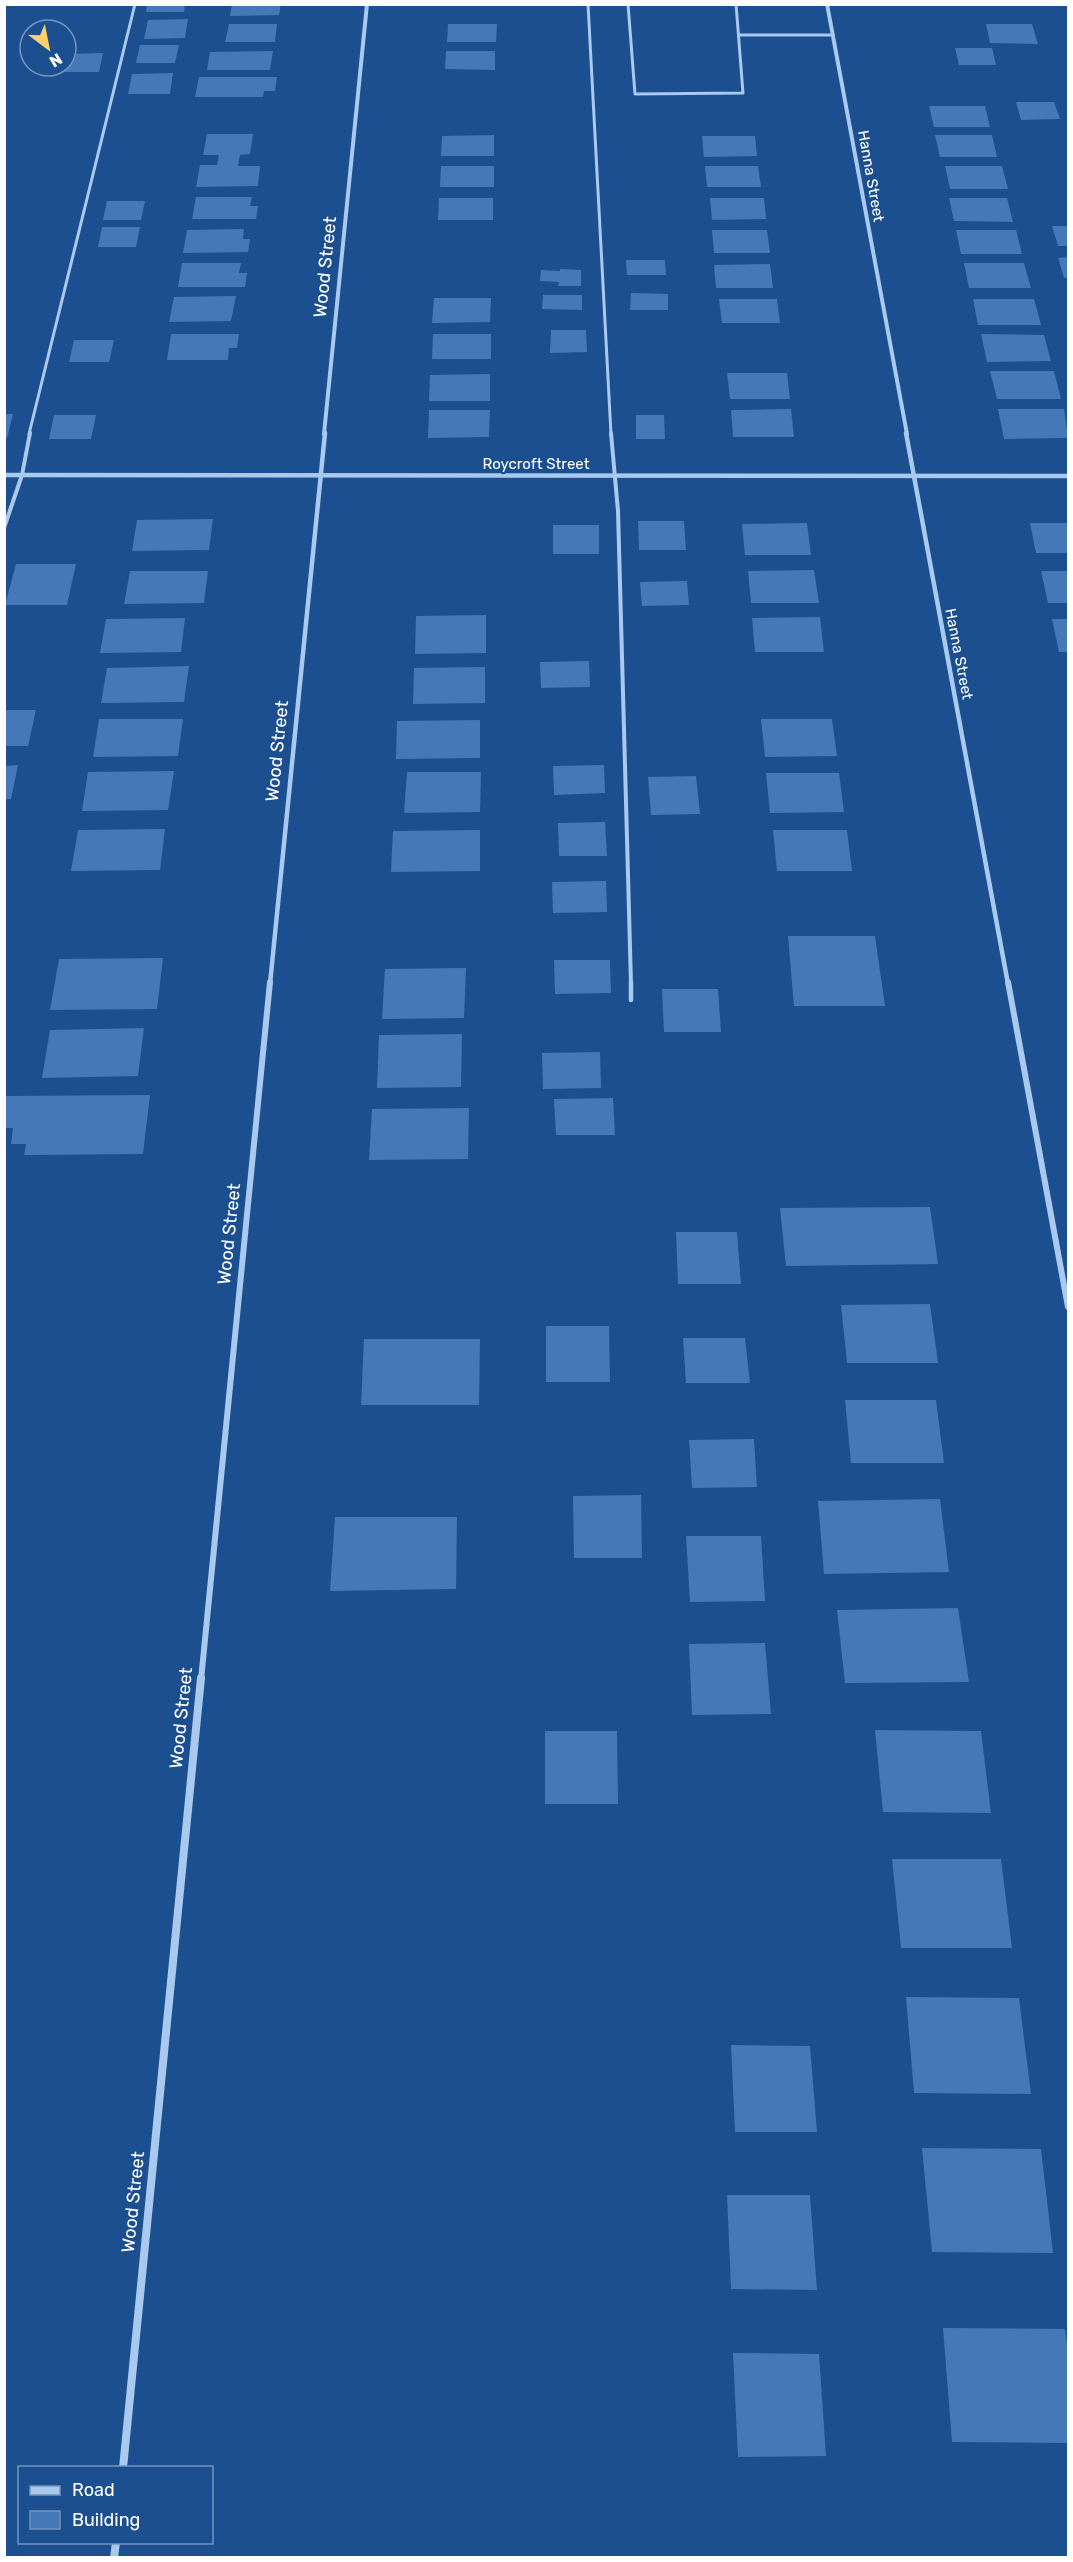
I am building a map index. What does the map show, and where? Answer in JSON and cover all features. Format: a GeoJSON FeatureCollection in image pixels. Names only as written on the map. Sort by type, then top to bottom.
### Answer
{"type":"FeatureCollection","features":[{"type":"Feature","properties":{"kind":"street","name":"Wood Street"},"geometry":{"type":"LineString","coordinates":[[123,2466],[367,4]]}},
{"type":"Feature","properties":{"kind":"street","name":"Hanna Street"},"geometry":{"type":"LineString","coordinates":[[827,4],[1068,1307]]}},
{"type":"Feature","properties":{"kind":"street","name":"Roycroft Street"},"geometry":{"type":"LineString","coordinates":[[4,475],[1068,476]]}},
{"type":"Feature","properties":{"kind":"lane"},"geometry":{"type":"LineString","coordinates":[[4,528],[22,475],[28,436],[135,4]]}},
{"type":"Feature","properties":{"kind":"lane"},"geometry":{"type":"LineString","coordinates":[[588,4],[613,476],[618,511],[631,1000]]}},
{"type":"Feature","properties":{"kind":"lane"},"geometry":{"type":"LineString","coordinates":[[628,4],[635,94],[743,93],[736,4]]}},
{"type":"Feature","properties":{"kind":"lane"},"geometry":{"type":"LineString","coordinates":[[739,35],[833,36]]}},
{"type":"Feature","properties":{"kind":"building"},"geometry":{"type":"Polygon","coordinates":[[[147,4],[185,4],[184,12],[146,12],[147,4]]]}},
{"type":"Feature","properties":{"kind":"building"},"geometry":{"type":"Polygon","coordinates":[[[232,4],[281,4],[279,15],[230,16],[232,4]]]}},
{"type":"Feature","properties":{"kind":"building"},"geometry":{"type":"Polygon","coordinates":[[[188,19],[185,38],[144,39],[148,20],[188,19]]]}},
{"type":"Feature","properties":{"kind":"building"},"geometry":{"type":"Polygon","coordinates":[[[229,24],[277,24],[275,42],[225,42],[229,24]]]}},
{"type":"Feature","properties":{"kind":"building"},"geometry":{"type":"Polygon","coordinates":[[[448,24],[497,24],[496,42],[447,42],[448,24]]]}},
{"type":"Feature","properties":{"kind":"building"},"geometry":{"type":"Polygon","coordinates":[[[986,24],[1032,24],[1038,44],[990,43],[986,24]]]}},
{"type":"Feature","properties":{"kind":"building"},"geometry":{"type":"Polygon","coordinates":[[[140,45],[179,45],[175,63],[136,63],[140,45]]]}},
{"type":"Feature","properties":{"kind":"building"},"geometry":{"type":"Polygon","coordinates":[[[955,48],[992,48],[996,65],[959,65],[955,48]]]}},
{"type":"Feature","properties":{"kind":"building"},"geometry":{"type":"Polygon","coordinates":[[[273,51],[270,70],[207,70],[210,52],[273,51]]]}},
{"type":"Feature","properties":{"kind":"building"},"geometry":{"type":"Polygon","coordinates":[[[446,51],[495,51],[495,70],[445,69],[446,51]]]}},
{"type":"Feature","properties":{"kind":"building"},"geometry":{"type":"Polygon","coordinates":[[[103,53],[99,72],[78,72],[78,54],[103,53]]]}},
{"type":"Feature","properties":{"kind":"building"},"geometry":{"type":"Polygon","coordinates":[[[173,73],[170,94],[128,94],[132,74],[173,73]]]}},
{"type":"Feature","properties":{"kind":"building"},"geometry":{"type":"Polygon","coordinates":[[[199,77],[277,77],[275,91],[264,91],[263,97],[195,97],[199,77]]]}},
{"type":"Feature","properties":{"kind":"building"},"geometry":{"type":"Polygon","coordinates":[[[1016,102],[1054,102],[1060,119],[1021,120],[1016,102]]]}},
{"type":"Feature","properties":{"kind":"building"},"geometry":{"type":"Polygon","coordinates":[[[929,106],[985,106],[990,127],[934,127],[929,106]]]}},
{"type":"Feature","properties":{"kind":"building"},"geometry":{"type":"Polygon","coordinates":[[[207,134],[253,134],[250,154],[240,155],[238,166],[260,166],[258,186],[196,187],[200,165],[217,165],[219,155],[203,155],[207,134]]]}},
{"type":"Feature","properties":{"kind":"building"},"geometry":{"type":"Polygon","coordinates":[[[494,135],[494,156],[441,156],[442,136],[494,135]]]}},
{"type":"Feature","properties":{"kind":"building"},"geometry":{"type":"Polygon","coordinates":[[[935,135],[992,135],[997,157],[940,157],[935,135]]]}},
{"type":"Feature","properties":{"kind":"building"},"geometry":{"type":"Polygon","coordinates":[[[702,136],[755,136],[757,156],[704,157],[702,136]]]}},
{"type":"Feature","properties":{"kind":"building"},"geometry":{"type":"Polygon","coordinates":[[[441,166],[494,166],[494,187],[440,187],[441,166]]]}},
{"type":"Feature","properties":{"kind":"building"},"geometry":{"type":"Polygon","coordinates":[[[705,166],[758,166],[761,187],[707,187],[705,166]]]}},
{"type":"Feature","properties":{"kind":"building"},"geometry":{"type":"Polygon","coordinates":[[[945,166],[1002,166],[1008,189],[950,189],[945,166]]]}},
{"type":"Feature","properties":{"kind":"building"},"geometry":{"type":"Polygon","coordinates":[[[196,197],[252,197],[250,206],[258,206],[256,219],[192,219],[196,197]]]}},
{"type":"Feature","properties":{"kind":"building"},"geometry":{"type":"Polygon","coordinates":[[[439,198],[493,198],[493,220],[438,220],[439,198]]]}},
{"type":"Feature","properties":{"kind":"building"},"geometry":{"type":"Polygon","coordinates":[[[710,198],[764,198],[766,219],[712,220],[710,198]]]}},
{"type":"Feature","properties":{"kind":"building"},"geometry":{"type":"Polygon","coordinates":[[[949,198],[1007,198],[1013,222],[954,221],[949,198]]]}},
{"type":"Feature","properties":{"kind":"building"},"geometry":{"type":"Polygon","coordinates":[[[107,201],[145,201],[141,220],[103,220],[107,201]]]}},
{"type":"Feature","properties":{"kind":"building"},"geometry":{"type":"Polygon","coordinates":[[[1052,226],[1068,226],[1068,246],[1058,246],[1052,226]]]}},
{"type":"Feature","properties":{"kind":"building"},"geometry":{"type":"Polygon","coordinates":[[[102,227],[140,227],[136,247],[98,247],[102,227]]]}},
{"type":"Feature","properties":{"kind":"building"},"geometry":{"type":"Polygon","coordinates":[[[244,229],[243,239],[250,239],[248,252],[183,253],[187,230],[244,229]]]}},
{"type":"Feature","properties":{"kind":"building"},"geometry":{"type":"Polygon","coordinates":[[[712,230],[767,230],[770,253],[714,253],[712,230]]]}},
{"type":"Feature","properties":{"kind":"building"},"geometry":{"type":"Polygon","coordinates":[[[956,230],[1016,230],[1022,254],[961,254],[956,230]]]}},
{"type":"Feature","properties":{"kind":"building"},"geometry":{"type":"Polygon","coordinates":[[[1068,257],[1068,278],[1064,278],[1058,258],[1068,257]]]}},
{"type":"Feature","properties":{"kind":"building"},"geometry":{"type":"Polygon","coordinates":[[[626,260],[665,260],[666,275],[627,275],[626,260]]]}},
{"type":"Feature","properties":{"kind":"building"},"geometry":{"type":"Polygon","coordinates":[[[182,263],[241,263],[239,273],[247,273],[245,287],[178,287],[182,263]]]}},
{"type":"Feature","properties":{"kind":"building"},"geometry":{"type":"Polygon","coordinates":[[[964,263],[1024,263],[1031,288],[969,288],[964,263]]]}},
{"type":"Feature","properties":{"kind":"building"},"geometry":{"type":"Polygon","coordinates":[[[770,264],[773,288],[716,288],[714,265],[770,264]]]}},
{"type":"Feature","properties":{"kind":"building"},"geometry":{"type":"Polygon","coordinates":[[[560,269],[581,270],[581,286],[558,286],[559,282],[540,281],[541,270],[560,271],[560,269]]]}},
{"type":"Feature","properties":{"kind":"building"},"geometry":{"type":"Polygon","coordinates":[[[631,293],[668,294],[668,310],[630,310],[631,293]]]}},
{"type":"Feature","properties":{"kind":"building"},"geometry":{"type":"Polygon","coordinates":[[[543,295],[582,295],[582,310],[542,309],[543,295]]]}},
{"type":"Feature","properties":{"kind":"building"},"geometry":{"type":"Polygon","coordinates":[[[236,296],[231,321],[169,322],[174,297],[236,296]]]}},
{"type":"Feature","properties":{"kind":"building"},"geometry":{"type":"Polygon","coordinates":[[[434,298],[491,298],[490,322],[432,323],[434,298]]]}},
{"type":"Feature","properties":{"kind":"building"},"geometry":{"type":"Polygon","coordinates":[[[719,299],[777,299],[780,323],[722,323],[719,299]]]}},
{"type":"Feature","properties":{"kind":"building"},"geometry":{"type":"Polygon","coordinates":[[[973,299],[1034,299],[1041,325],[978,325],[973,299]]]}},
{"type":"Feature","properties":{"kind":"building"},"geometry":{"type":"Polygon","coordinates":[[[551,330],[586,330],[587,352],[550,353],[551,330]]]}},
{"type":"Feature","properties":{"kind":"building"},"geometry":{"type":"Polygon","coordinates":[[[171,334],[239,334],[237,348],[229,348],[228,360],[167,360],[171,334]]]}},
{"type":"Feature","properties":{"kind":"building"},"geometry":{"type":"Polygon","coordinates":[[[433,334],[491,334],[491,359],[432,359],[433,334]]]}},
{"type":"Feature","properties":{"kind":"building"},"geometry":{"type":"Polygon","coordinates":[[[981,334],[1044,335],[1051,361],[987,362],[981,334]]]}},
{"type":"Feature","properties":{"kind":"building"},"geometry":{"type":"Polygon","coordinates":[[[74,340],[114,340],[109,362],[69,362],[74,340]]]}},
{"type":"Feature","properties":{"kind":"building"},"geometry":{"type":"Polygon","coordinates":[[[990,371],[1054,371],[1061,399],[997,399],[990,371]]]}},
{"type":"Feature","properties":{"kind":"building"},"geometry":{"type":"Polygon","coordinates":[[[727,373],[787,373],[790,399],[730,399],[727,373]]]}},
{"type":"Feature","properties":{"kind":"building"},"geometry":{"type":"Polygon","coordinates":[[[490,374],[490,401],[429,401],[430,375],[490,374]]]}},
{"type":"Feature","properties":{"kind":"building"},"geometry":{"type":"Polygon","coordinates":[[[791,409],[794,437],[733,437],[731,410],[791,409]]]}},
{"type":"Feature","properties":{"kind":"building"},"geometry":{"type":"Polygon","coordinates":[[[998,409],[1064,409],[1068,438],[1004,439],[998,409]]]}},
{"type":"Feature","properties":{"kind":"building"},"geometry":{"type":"Polygon","coordinates":[[[429,410],[490,410],[489,437],[428,438],[429,410]]]}},
{"type":"Feature","properties":{"kind":"building"},"geometry":{"type":"Polygon","coordinates":[[[4,414],[13,414],[7,438],[4,438],[4,414]]]}},
{"type":"Feature","properties":{"kind":"building"},"geometry":{"type":"Polygon","coordinates":[[[54,415],[96,415],[91,439],[49,439],[54,415]]]}},
{"type":"Feature","properties":{"kind":"building"},"geometry":{"type":"Polygon","coordinates":[[[636,415],[664,415],[665,439],[636,439],[636,415]]]}},
{"type":"Feature","properties":{"kind":"building"},"geometry":{"type":"Polygon","coordinates":[[[213,519],[209,550],[132,551],[137,520],[213,519]]]}},
{"type":"Feature","properties":{"kind":"building"},"geometry":{"type":"Polygon","coordinates":[[[638,521],[684,521],[686,550],[639,550],[638,521]]]}},
{"type":"Feature","properties":{"kind":"building"},"geometry":{"type":"Polygon","coordinates":[[[807,523],[811,555],[745,555],[742,524],[807,523]]]}},
{"type":"Feature","properties":{"kind":"building"},"geometry":{"type":"Polygon","coordinates":[[[1030,523],[1068,523],[1068,553],[1036,553],[1030,523]]]}},
{"type":"Feature","properties":{"kind":"building"},"geometry":{"type":"Polygon","coordinates":[[[553,525],[599,525],[599,554],[553,554],[553,525]]]}},
{"type":"Feature","properties":{"kind":"building"},"geometry":{"type":"Polygon","coordinates":[[[16,564],[76,564],[67,605],[5,605],[16,564]]]}},
{"type":"Feature","properties":{"kind":"building"},"geometry":{"type":"Polygon","coordinates":[[[814,570],[819,603],[751,603],[748,571],[814,570]]]}},
{"type":"Feature","properties":{"kind":"building"},"geometry":{"type":"Polygon","coordinates":[[[130,571],[208,571],[204,603],[124,604],[130,571]]]}},
{"type":"Feature","properties":{"kind":"building"},"geometry":{"type":"Polygon","coordinates":[[[1041,571],[1068,571],[1068,603],[1048,603],[1041,571]]]}},
{"type":"Feature","properties":{"kind":"building"},"geometry":{"type":"Polygon","coordinates":[[[687,581],[689,605],[642,606],[640,582],[687,581]]]}},
{"type":"Feature","properties":{"kind":"building"},"geometry":{"type":"Polygon","coordinates":[[[486,615],[486,653],[415,654],[416,616],[486,615]]]}},
{"type":"Feature","properties":{"kind":"building"},"geometry":{"type":"Polygon","coordinates":[[[820,617],[824,652],[755,652],[752,618],[820,617]]]}},
{"type":"Feature","properties":{"kind":"building"},"geometry":{"type":"Polygon","coordinates":[[[185,618],[181,652],[100,653],[106,619],[185,618]]]}},
{"type":"Feature","properties":{"kind":"building"},"geometry":{"type":"Polygon","coordinates":[[[1052,619],[1068,619],[1068,652],[1059,652],[1052,619]]]}},
{"type":"Feature","properties":{"kind":"building"},"geometry":{"type":"Polygon","coordinates":[[[589,661],[590,687],[541,688],[540,662],[589,661]]]}},
{"type":"Feature","properties":{"kind":"building"},"geometry":{"type":"Polygon","coordinates":[[[189,666],[184,702],[101,703],[107,668],[189,666]]]}},
{"type":"Feature","properties":{"kind":"building"},"geometry":{"type":"Polygon","coordinates":[[[485,667],[485,703],[413,704],[414,668],[485,667]]]}},
{"type":"Feature","properties":{"kind":"building"},"geometry":{"type":"Polygon","coordinates":[[[4,710],[36,710],[28,746],[4,746],[4,710]]]}},
{"type":"Feature","properties":{"kind":"building"},"geometry":{"type":"Polygon","coordinates":[[[99,719],[183,719],[178,756],[93,757],[99,719]]]}},
{"type":"Feature","properties":{"kind":"building"},"geometry":{"type":"Polygon","coordinates":[[[761,719],[832,719],[837,756],[765,757],[761,719]]]}},
{"type":"Feature","properties":{"kind":"building"},"geometry":{"type":"Polygon","coordinates":[[[480,720],[480,758],[396,759],[397,721],[480,720]]]}},
{"type":"Feature","properties":{"kind":"building"},"geometry":{"type":"Polygon","coordinates":[[[18,765],[11,799],[4,799],[4,766],[18,765]]]}},
{"type":"Feature","properties":{"kind":"building"},"geometry":{"type":"Polygon","coordinates":[[[604,765],[605,793],[554,795],[553,766],[604,765]]]}},
{"type":"Feature","properties":{"kind":"building"},"geometry":{"type":"Polygon","coordinates":[[[174,771],[168,810],[82,811],[88,772],[174,771]]]}},
{"type":"Feature","properties":{"kind":"building"},"geometry":{"type":"Polygon","coordinates":[[[407,772],[481,772],[480,812],[404,813],[407,772]]]}},
{"type":"Feature","properties":{"kind":"building"},"geometry":{"type":"Polygon","coordinates":[[[766,773],[839,773],[844,812],[770,813],[766,773]]]}},
{"type":"Feature","properties":{"kind":"building"},"geometry":{"type":"Polygon","coordinates":[[[696,776],[700,814],[651,815],[648,777],[696,776]]]}},
{"type":"Feature","properties":{"kind":"building"},"geometry":{"type":"Polygon","coordinates":[[[605,822],[607,856],[559,856],[558,823],[605,822]]]}},
{"type":"Feature","properties":{"kind":"building"},"geometry":{"type":"Polygon","coordinates":[[[165,829],[160,870],[71,871],[78,830],[165,829]]]}},
{"type":"Feature","properties":{"kind":"building"},"geometry":{"type":"Polygon","coordinates":[[[480,830],[480,871],[391,872],[393,831],[480,830]]]}},
{"type":"Feature","properties":{"kind":"building"},"geometry":{"type":"Polygon","coordinates":[[[773,830],[847,830],[852,871],[777,871],[773,830]]]}},
{"type":"Feature","properties":{"kind":"building"},"geometry":{"type":"Polygon","coordinates":[[[606,881],[607,912],[553,913],[552,882],[606,881]]]}},
{"type":"Feature","properties":{"kind":"building"},"geometry":{"type":"Polygon","coordinates":[[[788,936],[875,936],[885,1006],[794,1006],[788,936]]]}},
{"type":"Feature","properties":{"kind":"building"},"geometry":{"type":"Polygon","coordinates":[[[163,958],[157,1009],[50,1010],[59,959],[163,958]]]}},
{"type":"Feature","properties":{"kind":"building"},"geometry":{"type":"Polygon","coordinates":[[[554,960],[610,960],[611,993],[555,994],[554,960]]]}},
{"type":"Feature","properties":{"kind":"building"},"geometry":{"type":"Polygon","coordinates":[[[466,968],[464,1018],[382,1019],[385,969],[466,968]]]}},
{"type":"Feature","properties":{"kind":"building"},"geometry":{"type":"Polygon","coordinates":[[[662,989],[718,989],[721,1032],[664,1032],[662,989]]]}},
{"type":"Feature","properties":{"kind":"building"},"geometry":{"type":"Polygon","coordinates":[[[144,1028],[138,1076],[42,1078],[50,1030],[144,1028]]]}},
{"type":"Feature","properties":{"kind":"building"},"geometry":{"type":"Polygon","coordinates":[[[462,1034],[461,1087],[377,1088],[379,1035],[462,1034]]]}},
{"type":"Feature","properties":{"kind":"building"},"geometry":{"type":"Polygon","coordinates":[[[600,1052],[601,1088],[543,1089],[542,1053],[600,1052]]]}},
{"type":"Feature","properties":{"kind":"building"},"geometry":{"type":"Polygon","coordinates":[[[150,1095],[143,1154],[24,1155],[26,1144],[11,1144],[13,1128],[4,1128],[4,1096],[150,1095]]]}},
{"type":"Feature","properties":{"kind":"building"},"geometry":{"type":"Polygon","coordinates":[[[613,1098],[615,1135],[556,1135],[554,1099],[613,1098]]]}},
{"type":"Feature","properties":{"kind":"building"},"geometry":{"type":"Polygon","coordinates":[[[469,1108],[468,1159],[369,1160],[372,1109],[469,1108]]]}},
{"type":"Feature","properties":{"kind":"building"},"geometry":{"type":"Polygon","coordinates":[[[930,1207],[938,1264],[786,1266],[780,1208],[930,1207]]]}},
{"type":"Feature","properties":{"kind":"building"},"geometry":{"type":"Polygon","coordinates":[[[676,1232],[737,1232],[741,1284],[678,1284],[676,1232]]]}},
{"type":"Feature","properties":{"kind":"building"},"geometry":{"type":"Polygon","coordinates":[[[930,1304],[938,1363],[847,1363],[841,1305],[930,1304]]]}},
{"type":"Feature","properties":{"kind":"building"},"geometry":{"type":"Polygon","coordinates":[[[546,1326],[609,1326],[610,1382],[546,1382],[546,1326]]]}},
{"type":"Feature","properties":{"kind":"building"},"geometry":{"type":"Polygon","coordinates":[[[683,1338],[745,1338],[750,1383],[686,1383],[683,1338]]]}},
{"type":"Feature","properties":{"kind":"building"},"geometry":{"type":"Polygon","coordinates":[[[364,1339],[480,1339],[479,1405],[361,1405],[364,1339]]]}},
{"type":"Feature","properties":{"kind":"building"},"geometry":{"type":"Polygon","coordinates":[[[845,1400],[936,1400],[944,1463],[851,1463],[845,1400]]]}},
{"type":"Feature","properties":{"kind":"building"},"geometry":{"type":"Polygon","coordinates":[[[754,1439],[757,1487],[692,1488],[689,1440],[754,1439]]]}},
{"type":"Feature","properties":{"kind":"building"},"geometry":{"type":"Polygon","coordinates":[[[641,1495],[642,1558],[574,1558],[573,1496],[641,1495]]]}},
{"type":"Feature","properties":{"kind":"building"},"geometry":{"type":"Polygon","coordinates":[[[940,1499],[949,1572],[824,1574],[818,1501],[940,1499]]]}},
{"type":"Feature","properties":{"kind":"building"},"geometry":{"type":"Polygon","coordinates":[[[335,1517],[457,1517],[456,1589],[330,1591],[335,1517]]]}},
{"type":"Feature","properties":{"kind":"building"},"geometry":{"type":"Polygon","coordinates":[[[686,1536],[761,1536],[765,1601],[690,1602],[686,1536]]]}},
{"type":"Feature","properties":{"kind":"building"},"geometry":{"type":"Polygon","coordinates":[[[958,1608],[969,1682],[845,1683],[837,1610],[958,1608]]]}},
{"type":"Feature","properties":{"kind":"building"},"geometry":{"type":"Polygon","coordinates":[[[765,1643],[771,1714],[692,1715],[689,1644],[765,1643]]]}},
{"type":"Feature","properties":{"kind":"building"},"geometry":{"type":"Polygon","coordinates":[[[875,1730],[981,1731],[991,1813],[883,1812],[875,1730]]]}},
{"type":"Feature","properties":{"kind":"building"},"geometry":{"type":"Polygon","coordinates":[[[545,1731],[617,1731],[618,1804],[545,1804],[545,1731]]]}},
{"type":"Feature","properties":{"kind":"building"},"geometry":{"type":"Polygon","coordinates":[[[892,1859],[1001,1859],[1012,1948],[901,1948],[892,1859]]]}},
{"type":"Feature","properties":{"kind":"building"},"geometry":{"type":"Polygon","coordinates":[[[906,1997],[1019,1998],[1031,2094],[914,2093],[906,1997]]]}},
{"type":"Feature","properties":{"kind":"building"},"geometry":{"type":"Polygon","coordinates":[[[731,2045],[810,2046],[817,2132],[735,2132],[731,2045]]]}},
{"type":"Feature","properties":{"kind":"building"},"geometry":{"type":"Polygon","coordinates":[[[922,2148],[1041,2149],[1053,2253],[932,2252],[922,2148]]]}},
{"type":"Feature","properties":{"kind":"building"},"geometry":{"type":"Polygon","coordinates":[[[727,2195],[810,2195],[817,2290],[731,2289],[727,2195]]]}},
{"type":"Feature","properties":{"kind":"building"},"geometry":{"type":"Polygon","coordinates":[[[943,2328],[1065,2329],[1068,2352],[1068,2443],[952,2442],[943,2328]]]}},
{"type":"Feature","properties":{"kind":"building"},"geometry":{"type":"Polygon","coordinates":[[[733,2353],[819,2354],[826,2456],[738,2457],[733,2353]]]}}]}
